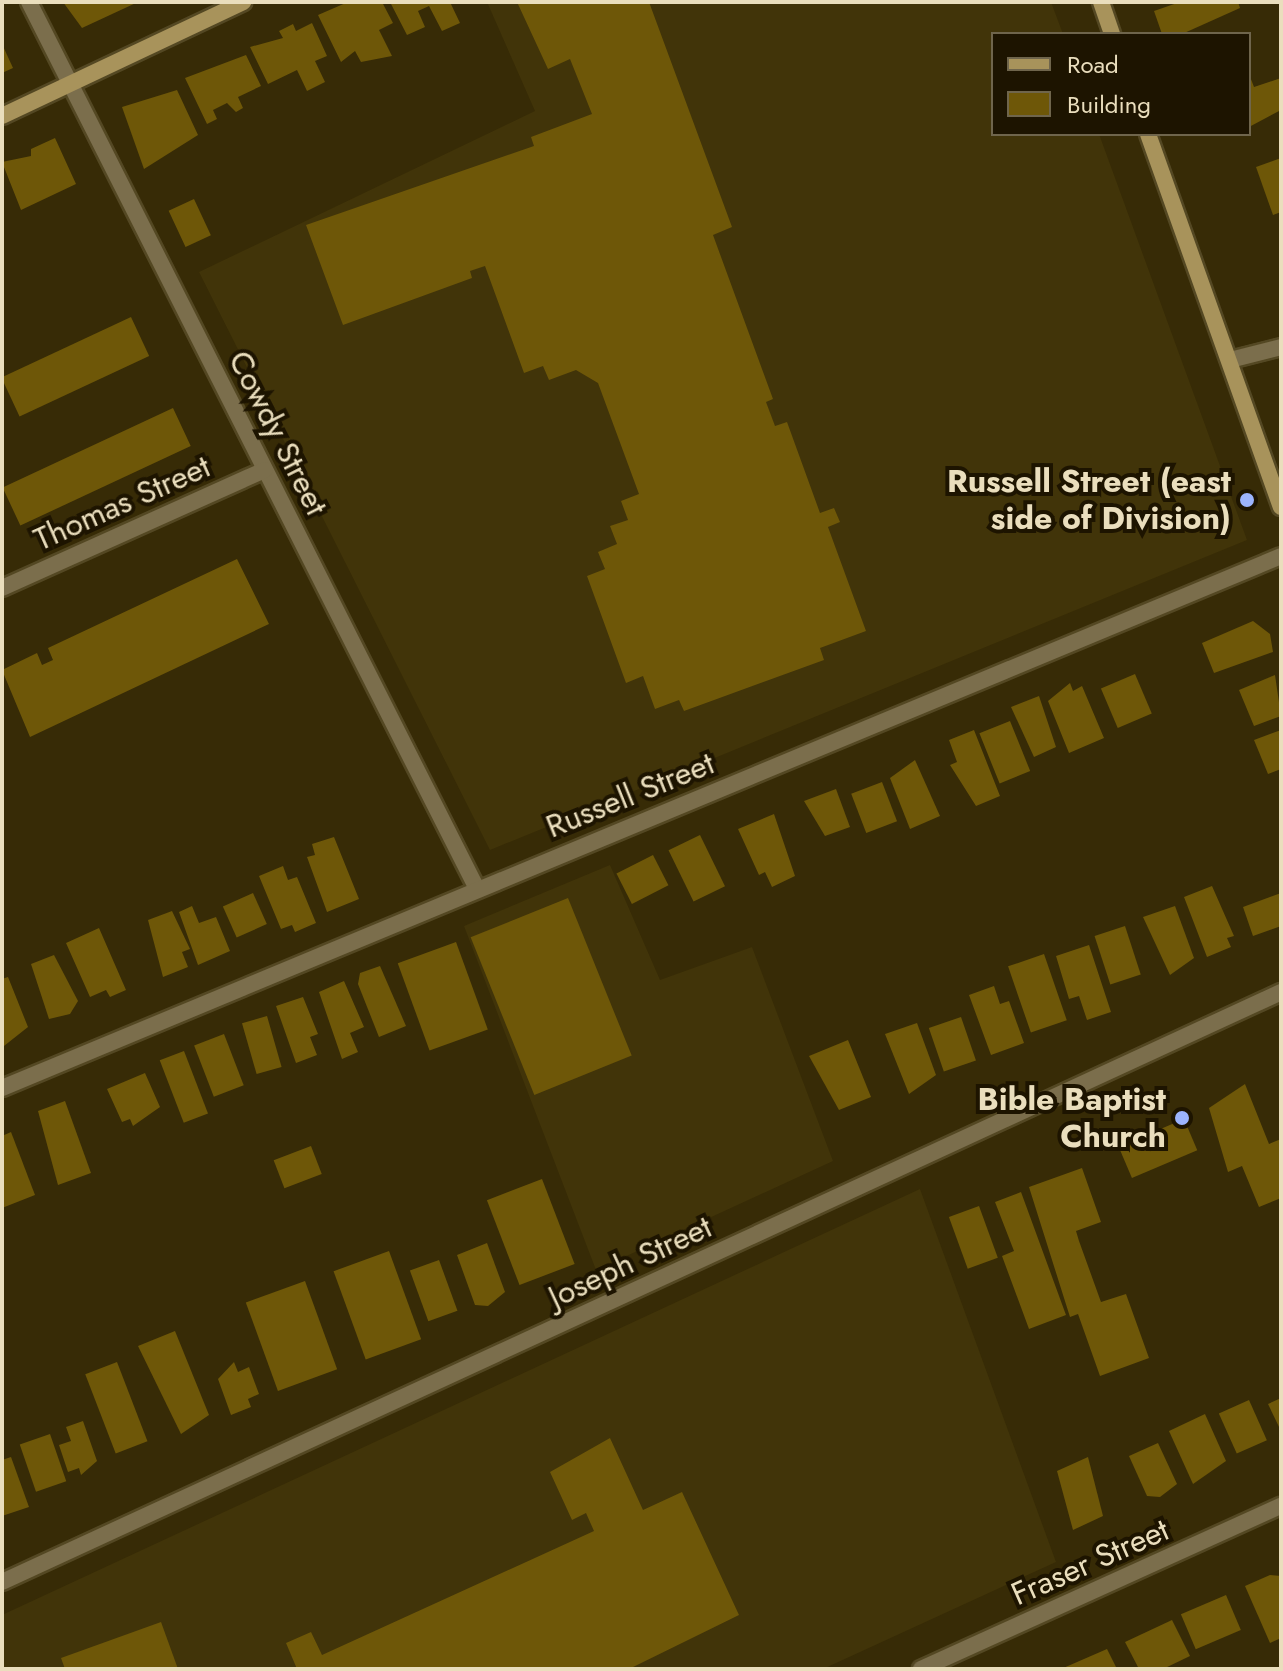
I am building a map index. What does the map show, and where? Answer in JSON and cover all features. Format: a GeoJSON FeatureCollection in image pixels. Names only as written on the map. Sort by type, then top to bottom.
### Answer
{"type":"FeatureCollection","features":[{"type":"Feature","properties":{"kind":"main road"},"geometry":{"type":"LineString","coordinates":[[2,116],[243,2]]}},
{"type":"Feature","properties":{"kind":"main road"},"geometry":{"type":"LineString","coordinates":[[1101,2],[1111,32]]}},
{"type":"Feature","properties":{"kind":"main road"},"geometry":{"type":"LineString","coordinates":[[1149,136],[1281,507]]}},
{"type":"Feature","properties":{"kind":"street","name":"Cowdy Street"},"geometry":{"type":"LineString","coordinates":[[29,2],[477,889]]}},
{"type":"Feature","properties":{"kind":"street"},"geometry":{"type":"LineString","coordinates":[[1230,360],[1281,347]]}},
{"type":"Feature","properties":{"kind":"street","name":"Thomas Street"},"geometry":{"type":"LineString","coordinates":[[2,588],[265,470]]}},
{"type":"Feature","properties":{"kind":"street","name":"Russell Street"},"geometry":{"type":"LineString","coordinates":[[2,1088],[1281,556]]}},
{"type":"Feature","properties":{"kind":"street","name":"Joseph Street"},"geometry":{"type":"LineString","coordinates":[[2,1582],[1281,992]]}},
{"type":"Feature","properties":{"kind":"street","name":"Fraser Street"},"geometry":{"type":"LineString","coordinates":[[921,1669],[1281,1506]]}},
{"type":"Feature","properties":{"kind":"shaded area"},"geometry":{"type":"Polygon","coordinates":[[[487,2],[1051,2],[1062,32],[991,32],[991,136],[1100,136],[1247,540],[490,850],[199,272],[535,111],[487,2]]]}},
{"type":"Feature","properties":{"kind":"shaded area"},"geometry":{"type":"Polygon","coordinates":[[[610,865],[660,980],[752,947],[833,1161],[596,1270],[464,926],[610,865]]]}},
{"type":"Feature","properties":{"kind":"shaded area"},"geometry":{"type":"Polygon","coordinates":[[[920,1189],[1056,1562],[823,1669],[2,1669],[2,1615],[920,1189]]]}},
{"type":"Feature","properties":{"kind":"building"},"geometry":{"type":"Polygon","coordinates":[[[63,2],[138,2],[82,28],[63,2]]]}},
{"type":"Feature","properties":{"kind":"building"},"geometry":{"type":"Polygon","coordinates":[[[348,2],[382,2],[393,23],[379,30],[392,56],[361,62],[355,51],[341,62],[318,15],[348,2]]]}},
{"type":"Feature","properties":{"kind":"building"},"geometry":{"type":"Polygon","coordinates":[[[390,2],[450,2],[460,23],[442,31],[429,6],[418,11],[425,27],[407,35],[390,2]]]}},
{"type":"Feature","properties":{"kind":"building"},"geometry":{"type":"Polygon","coordinates":[[[517,2],[649,2],[732,227],[713,235],[773,399],[766,402],[775,426],[787,422],[820,513],[834,508],[840,522],[828,527],[866,631],[820,648],[824,660],[684,711],[679,700],[655,709],[643,676],[626,683],[587,576],[605,569],[598,552],[617,544],[610,526],[628,520],[621,501],[639,494],[598,383],[576,370],[549,380],[543,366],[524,373],[485,266],[470,271],[472,278],[343,325],[306,225],[534,146],[531,137],[592,114],[570,59],[548,69],[517,2]]]}},
{"type":"Feature","properties":{"kind":"building"},"geometry":{"type":"Polygon","coordinates":[[[1180,2],[1238,2],[1240,8],[1186,32],[1161,32],[1154,11],[1180,2]]]}},
{"type":"Feature","properties":{"kind":"building"},"geometry":{"type":"Polygon","coordinates":[[[312,23],[327,56],[315,61],[325,82],[307,91],[297,70],[268,84],[250,47],[283,38],[279,31],[293,24],[296,31],[312,23]]]}},
{"type":"Feature","properties":{"kind":"building"},"geometry":{"type":"Polygon","coordinates":[[[2,44],[13,68],[2,73],[2,44]]]}},
{"type":"Feature","properties":{"kind":"building"},"geometry":{"type":"Polygon","coordinates":[[[246,55],[261,86],[238,97],[243,108],[236,112],[227,103],[213,110],[217,119],[207,124],[185,78],[246,55]]]}},
{"type":"Feature","properties":{"kind":"building"},"geometry":{"type":"Polygon","coordinates":[[[1281,78],[1281,110],[1251,126],[1251,79],[1254,87],[1281,78]]]}},
{"type":"Feature","properties":{"kind":"building"},"geometry":{"type":"Polygon","coordinates":[[[177,90],[198,135],[144,169],[122,107],[177,90]]]}},
{"type":"Feature","properties":{"kind":"building"},"geometry":{"type":"Polygon","coordinates":[[[55,138],[76,184],[21,210],[2,162],[31,156],[31,149],[55,138]]]}},
{"type":"Feature","properties":{"kind":"building"},"geometry":{"type":"Polygon","coordinates":[[[1281,158],[1281,212],[1273,215],[1256,167],[1281,158]]]}},
{"type":"Feature","properties":{"kind":"building"},"geometry":{"type":"Polygon","coordinates":[[[194,199],[211,235],[186,247],[169,211],[194,199]]]}},
{"type":"Feature","properties":{"kind":"building"},"geometry":{"type":"Polygon","coordinates":[[[131,317],[149,356],[20,416],[2,377],[131,317]]]}},
{"type":"Feature","properties":{"kind":"building"},"geometry":{"type":"Polygon","coordinates":[[[173,408],[191,446],[20,526],[3,487],[173,408]]]}},
{"type":"Feature","properties":{"kind":"building"},"geometry":{"type":"Polygon","coordinates":[[[237,559],[269,624],[30,737],[2,670],[37,653],[42,665],[53,660],[48,648],[237,559]]]}},
{"type":"Feature","properties":{"kind":"building"},"geometry":{"type":"Polygon","coordinates":[[[1253,621],[1270,634],[1273,652],[1214,673],[1202,643],[1253,621]]]}},
{"type":"Feature","properties":{"kind":"building"},"geometry":{"type":"Polygon","coordinates":[[[1135,674],[1152,714],[1118,728],[1101,688],[1135,674]]]}},
{"type":"Feature","properties":{"kind":"building"},"geometry":{"type":"Polygon","coordinates":[[[1275,675],[1281,716],[1254,726],[1239,690],[1275,675]]]}},
{"type":"Feature","properties":{"kind":"building"},"geometry":{"type":"Polygon","coordinates":[[[1070,683],[1073,691],[1082,686],[1104,738],[1069,753],[1048,701],[1070,683]]]}},
{"type":"Feature","properties":{"kind":"building"},"geometry":{"type":"Polygon","coordinates":[[[1039,696],[1056,747],[1034,757],[1011,707],[1039,696]]]}},
{"type":"Feature","properties":{"kind":"building"},"geometry":{"type":"Polygon","coordinates":[[[1010,721],[1030,771],[1000,783],[979,733],[1010,721]]]}},
{"type":"Feature","properties":{"kind":"building"},"geometry":{"type":"Polygon","coordinates":[[[974,730],[1000,796],[976,806],[950,765],[957,762],[949,740],[974,730]]]}},
{"type":"Feature","properties":{"kind":"building"},"geometry":{"type":"Polygon","coordinates":[[[1281,730],[1281,769],[1268,774],[1254,740],[1281,730]]]}},
{"type":"Feature","properties":{"kind":"building"},"geometry":{"type":"Polygon","coordinates":[[[915,760],[940,816],[910,829],[890,778],[915,760]]]}},
{"type":"Feature","properties":{"kind":"building"},"geometry":{"type":"Polygon","coordinates":[[[882,782],[897,821],[866,833],[851,794],[882,782]]]}},
{"type":"Feature","properties":{"kind":"building"},"geometry":{"type":"Polygon","coordinates":[[[836,789],[850,827],[825,836],[804,801],[836,789]]]}},
{"type":"Feature","properties":{"kind":"building"},"geometry":{"type":"Polygon","coordinates":[[[774,814],[795,876],[772,887],[765,872],[759,875],[738,829],[774,814]]]}},
{"type":"Feature","properties":{"kind":"building"},"geometry":{"type":"Polygon","coordinates":[[[700,835],[725,886],[694,902],[669,850],[700,835]]]}},
{"type":"Feature","properties":{"kind":"building"},"geometry":{"type":"Polygon","coordinates":[[[334,837],[359,899],[327,912],[307,857],[315,855],[312,844],[334,837]]]}},
{"type":"Feature","properties":{"kind":"building"},"geometry":{"type":"Polygon","coordinates":[[[653,855],[668,885],[632,904],[616,874],[653,855]]]}},
{"type":"Feature","properties":{"kind":"building"},"geometry":{"type":"Polygon","coordinates":[[[283,866],[288,880],[297,877],[316,923],[295,932],[292,925],[281,929],[259,876],[283,866]]]}},
{"type":"Feature","properties":{"kind":"building"},"geometry":{"type":"Polygon","coordinates":[[[1212,886],[1234,936],[1227,938],[1231,947],[1207,957],[1184,897],[1212,886]]]}},
{"type":"Feature","properties":{"kind":"building"},"geometry":{"type":"Polygon","coordinates":[[[253,893],[267,924],[237,937],[223,906],[253,893]]]}},
{"type":"Feature","properties":{"kind":"building"},"geometry":{"type":"Polygon","coordinates":[[[1281,893],[1281,926],[1253,936],[1243,907],[1281,893]]]}},
{"type":"Feature","properties":{"kind":"building"},"geometry":{"type":"Polygon","coordinates":[[[568,898],[632,1056],[534,1095],[471,937],[568,898]]]}},
{"type":"Feature","properties":{"kind":"building"},"geometry":{"type":"Polygon","coordinates":[[[192,906],[199,923],[216,917],[230,951],[198,965],[179,912],[192,906]]]}},
{"type":"Feature","properties":{"kind":"building"},"geometry":{"type":"Polygon","coordinates":[[[1175,906],[1194,958],[1170,975],[1143,917],[1175,906]]]}},
{"type":"Feature","properties":{"kind":"building"},"geometry":{"type":"Polygon","coordinates":[[[172,911],[190,949],[182,952],[188,967],[163,977],[148,920],[172,911]]]}},
{"type":"Feature","properties":{"kind":"building"},"geometry":{"type":"Polygon","coordinates":[[[1125,926],[1141,975],[1110,984],[1095,936],[1125,926]]]}},
{"type":"Feature","properties":{"kind":"building"},"geometry":{"type":"Polygon","coordinates":[[[99,928],[126,990],[110,997],[106,990],[90,997],[66,943],[99,928]]]}},
{"type":"Feature","properties":{"kind":"building"},"geometry":{"type":"Polygon","coordinates":[[[456,942],[488,1029],[430,1051],[398,963],[456,942]]]}},
{"type":"Feature","properties":{"kind":"building"},"geometry":{"type":"Polygon","coordinates":[[[1089,945],[1111,1012],[1087,1020],[1079,996],[1069,999],[1056,956],[1089,945]]]}},
{"type":"Feature","properties":{"kind":"building"},"geometry":{"type":"Polygon","coordinates":[[[1044,954],[1067,1020],[1031,1033],[1008,966],[1044,954]]]}},
{"type":"Feature","properties":{"kind":"building"},"geometry":{"type":"Polygon","coordinates":[[[54,955],[78,1001],[70,1014],[49,1019],[31,964],[54,955]]]}},
{"type":"Feature","properties":{"kind":"building"},"geometry":{"type":"Polygon","coordinates":[[[380,966],[406,1026],[379,1037],[358,984],[360,973],[380,966]]]}},
{"type":"Feature","properties":{"kind":"building"},"geometry":{"type":"Polygon","coordinates":[[[8,977],[28,1027],[4,1046],[2,979],[8,977]]]}},
{"type":"Feature","properties":{"kind":"building"},"geometry":{"type":"Polygon","coordinates":[[[344,981],[364,1027],[350,1033],[358,1052],[342,1059],[319,992],[344,981]]]}},
{"type":"Feature","properties":{"kind":"building"},"geometry":{"type":"Polygon","coordinates":[[[994,986],[1000,1004],[1009,1001],[1024,1043],[991,1055],[969,995],[994,986]]]}},
{"type":"Feature","properties":{"kind":"building"},"geometry":{"type":"Polygon","coordinates":[[[303,997],[318,1034],[310,1037],[317,1055],[296,1063],[276,1006],[303,997]]]}},
{"type":"Feature","properties":{"kind":"building"},"geometry":{"type":"Polygon","coordinates":[[[267,1016],[282,1067],[257,1074],[242,1023],[267,1016]]]}},
{"type":"Feature","properties":{"kind":"building"},"geometry":{"type":"Polygon","coordinates":[[[961,1017],[976,1060],[944,1072],[929,1028],[961,1017]]]}},
{"type":"Feature","properties":{"kind":"building"},"geometry":{"type":"Polygon","coordinates":[[[917,1023],[936,1075],[909,1094],[885,1034],[917,1023]]]}},
{"type":"Feature","properties":{"kind":"building"},"geometry":{"type":"Polygon","coordinates":[[[224,1034],[244,1085],[214,1097],[194,1045],[224,1034]]]}},
{"type":"Feature","properties":{"kind":"building"},"geometry":{"type":"Polygon","coordinates":[[[848,1040],[871,1097],[839,1110],[809,1056],[848,1040]]]}},
{"type":"Feature","properties":{"kind":"building"},"geometry":{"type":"Polygon","coordinates":[[[184,1051],[208,1114],[184,1123],[160,1060],[184,1051]]]}},
{"type":"Feature","properties":{"kind":"building"},"geometry":{"type":"Polygon","coordinates":[[[145,1073],[160,1107],[133,1126],[130,1119],[122,1122],[107,1089],[145,1073]]]}},
{"type":"Feature","properties":{"kind":"building"},"geometry":{"type":"Polygon","coordinates":[[[1245,1084],[1269,1144],[1281,1139],[1281,1198],[1259,1207],[1242,1166],[1228,1172],[1209,1108],[1245,1084]]]}},
{"type":"Feature","properties":{"kind":"building"},"geometry":{"type":"Polygon","coordinates":[[[65,1101],[91,1173],[58,1185],[38,1111],[65,1101]]]}},
{"type":"Feature","properties":{"kind":"building"},"geometry":{"type":"Polygon","coordinates":[[[1184,1119],[1197,1150],[1132,1178],[1119,1147],[1184,1119]]]}},
{"type":"Feature","properties":{"kind":"building"},"geometry":{"type":"Polygon","coordinates":[[[11,1132],[35,1195],[2,1208],[2,1136],[11,1132]]]}},
{"type":"Feature","properties":{"kind":"building"},"geometry":{"type":"Polygon","coordinates":[[[311,1146],[322,1174],[284,1188],[274,1160],[311,1146]]]}},
{"type":"Feature","properties":{"kind":"building"},"geometry":{"type":"Polygon","coordinates":[[[1082,1168],[1101,1222],[1076,1231],[1079,1241],[1101,1302],[1126,1294],[1149,1358],[1100,1376],[1078,1314],[1070,1317],[1029,1187],[1082,1168]]]}},
{"type":"Feature","properties":{"kind":"building"},"geometry":{"type":"Polygon","coordinates":[[[542,1179],[575,1264],[520,1285],[487,1200],[542,1179]]]}},
{"type":"Feature","properties":{"kind":"building"},"geometry":{"type":"Polygon","coordinates":[[[1021,1192],[1066,1315],[1029,1329],[1002,1256],[1014,1251],[995,1202],[1021,1192]]]}},
{"type":"Feature","properties":{"kind":"building"},"geometry":{"type":"Polygon","coordinates":[[[979,1206],[998,1258],[968,1269],[949,1217],[979,1206]]]}},
{"type":"Feature","properties":{"kind":"building"},"geometry":{"type":"Polygon","coordinates":[[[487,1243],[505,1292],[488,1306],[475,1305],[457,1255],[487,1243]]]}},
{"type":"Feature","properties":{"kind":"building"},"geometry":{"type":"Polygon","coordinates":[[[389,1251],[421,1339],[366,1360],[334,1271],[389,1251]]]}},
{"type":"Feature","properties":{"kind":"building"},"geometry":{"type":"Polygon","coordinates":[[[439,1260],[457,1311],[428,1321],[410,1271],[439,1260]]]}},
{"type":"Feature","properties":{"kind":"building"},"geometry":{"type":"Polygon","coordinates":[[[305,1281],[337,1369],[278,1391],[246,1303],[305,1281]]]}},
{"type":"Feature","properties":{"kind":"building"},"geometry":{"type":"Polygon","coordinates":[[[175,1331],[209,1415],[181,1434],[138,1346],[175,1331]]]}},
{"type":"Feature","properties":{"kind":"building"},"geometry":{"type":"Polygon","coordinates":[[[117,1362],[147,1441],[116,1454],[85,1374],[117,1362]]]}},
{"type":"Feature","properties":{"kind":"building"},"geometry":{"type":"Polygon","coordinates":[[[234,1362],[238,1372],[249,1367],[259,1394],[248,1399],[251,1407],[231,1415],[218,1379],[234,1362]]]}},
{"type":"Feature","properties":{"kind":"building"},"geometry":{"type":"Polygon","coordinates":[[[1281,1398],[1281,1431],[1268,1404],[1281,1398]]]}},
{"type":"Feature","properties":{"kind":"building"},"geometry":{"type":"Polygon","coordinates":[[[1249,1400],[1267,1440],[1237,1454],[1219,1413],[1249,1400]]]}},
{"type":"Feature","properties":{"kind":"building"},"geometry":{"type":"Polygon","coordinates":[[[1205,1414],[1226,1461],[1193,1484],[1169,1431],[1205,1414]]]}},
{"type":"Feature","properties":{"kind":"building"},"geometry":{"type":"Polygon","coordinates":[[[83,1421],[97,1461],[81,1475],[79,1468],[68,1472],[59,1445],[71,1441],[66,1427],[83,1421]]]}},
{"type":"Feature","properties":{"kind":"building"},"geometry":{"type":"Polygon","coordinates":[[[50,1434],[66,1481],[36,1492],[20,1444],[50,1434]]]}},
{"type":"Feature","properties":{"kind":"building"},"geometry":{"type":"Polygon","coordinates":[[[610,1438],[643,1510],[682,1492],[739,1615],[629,1669],[297,1669],[286,1643],[311,1632],[322,1655],[594,1531],[586,1513],[572,1520],[550,1472],[610,1438]]]}},
{"type":"Feature","properties":{"kind":"building"},"geometry":{"type":"Polygon","coordinates":[[[1158,1443],[1177,1484],[1160,1497],[1147,1496],[1129,1456],[1158,1443]]]}},
{"type":"Feature","properties":{"kind":"building"},"geometry":{"type":"Polygon","coordinates":[[[11,1457],[29,1507],[2,1516],[2,1460],[11,1457]]]}},
{"type":"Feature","properties":{"kind":"building"},"geometry":{"type":"Polygon","coordinates":[[[1088,1457],[1103,1516],[1073,1530],[1057,1471],[1088,1457]]]}},
{"type":"Feature","properties":{"kind":"building"},"geometry":{"type":"Polygon","coordinates":[[[1270,1575],[1281,1576],[1281,1638],[1270,1643],[1245,1586],[1270,1575]]]}},
{"type":"Feature","properties":{"kind":"building"},"geometry":{"type":"Polygon","coordinates":[[[1226,1595],[1241,1630],[1196,1649],[1181,1614],[1226,1595]]]}},
{"type":"Feature","properties":{"kind":"building"},"geometry":{"type":"Polygon","coordinates":[[[1172,1620],[1190,1656],[1163,1669],[1139,1669],[1125,1642],[1172,1620]]]}},
{"type":"Feature","properties":{"kind":"building"},"geometry":{"type":"Polygon","coordinates":[[[161,1622],[178,1669],[65,1669],[61,1658],[161,1622]]]}},
{"type":"Feature","properties":{"kind":"building"},"geometry":{"type":"Polygon","coordinates":[[[1107,1649],[1117,1669],[1061,1669],[1107,1649]]]}},
{"type":"Feature","properties":{"kind":"place","name":"Russell Street (east side of Division)"},"geometry":{"type":"Point","coordinates":[1247,500]}},
{"type":"Feature","properties":{"kind":"place","name":"Bible Baptist Church"},"geometry":{"type":"Point","coordinates":[1182,1118]}}]}
